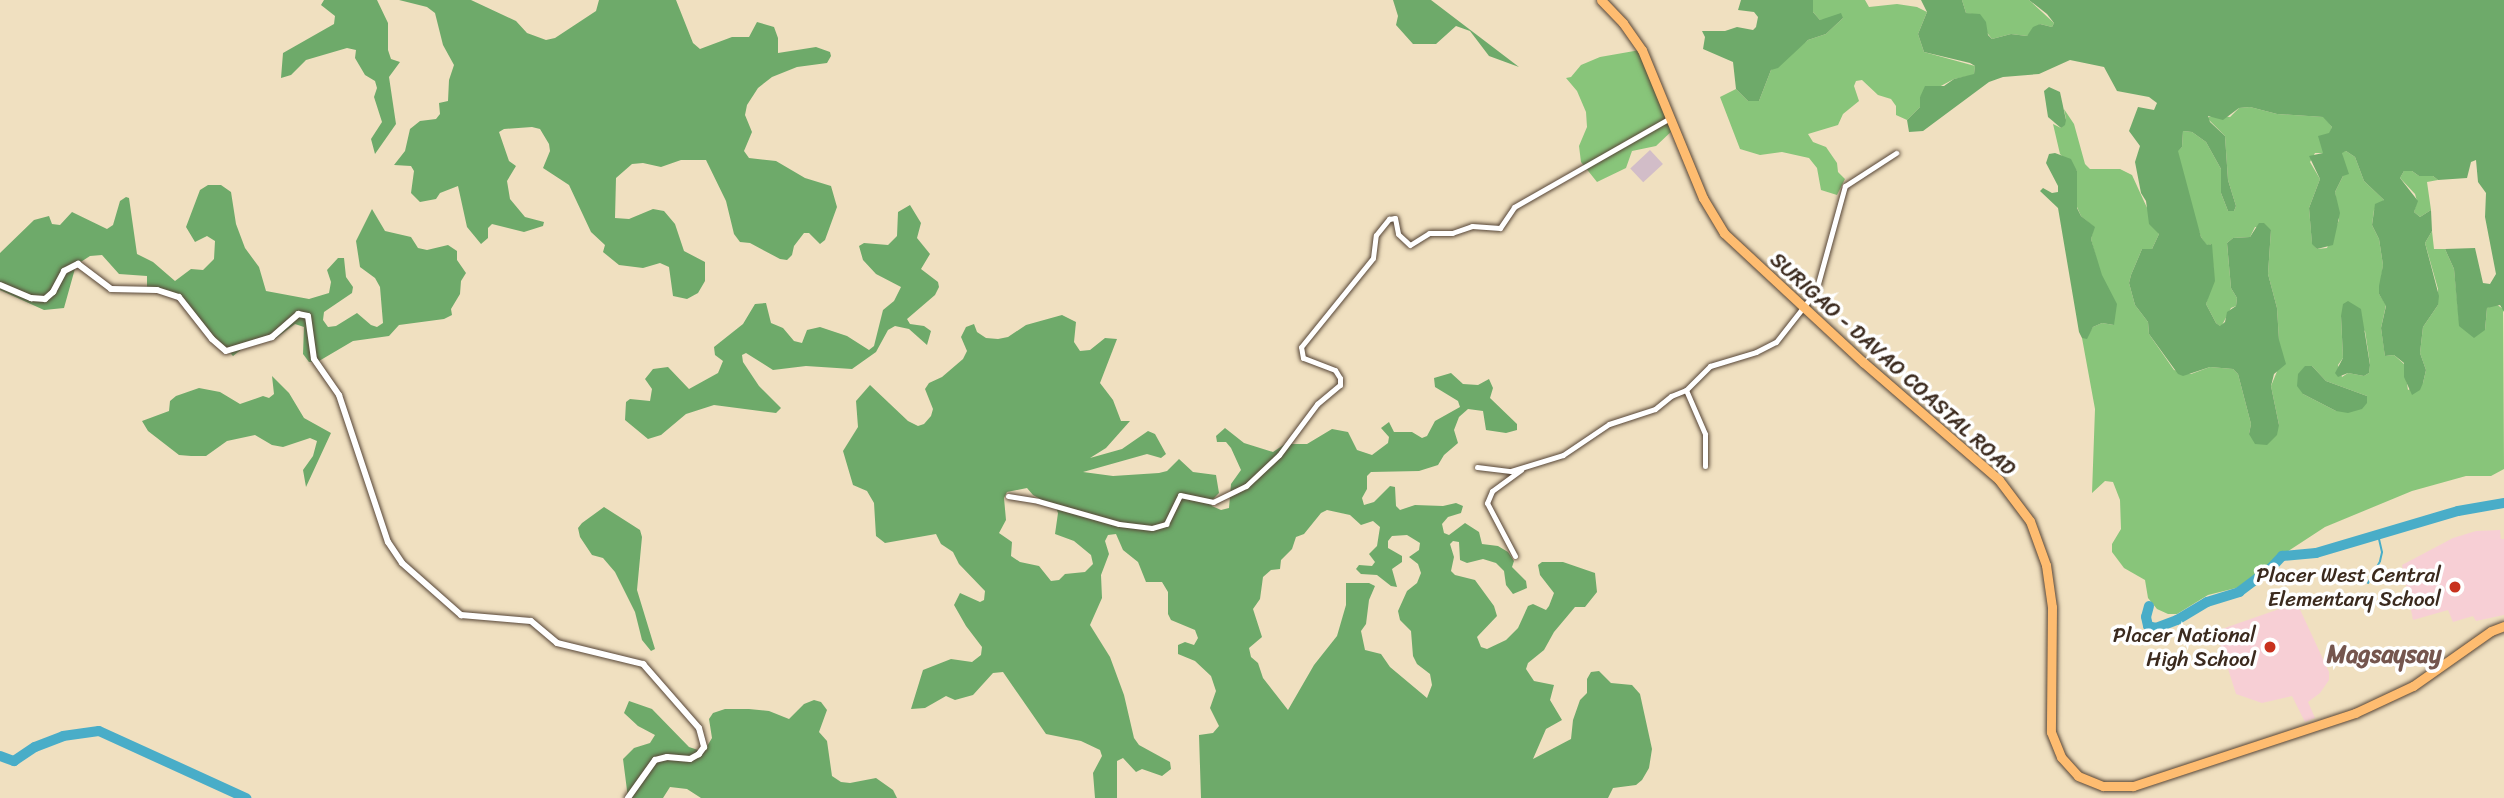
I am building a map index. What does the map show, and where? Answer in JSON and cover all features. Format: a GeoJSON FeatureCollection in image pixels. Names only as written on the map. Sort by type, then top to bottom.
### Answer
{"type":"FeatureCollection","features":[{"type":"Feature","properties":{"kind":"highway","name":"SURIGAO - DAVAO COASTAL ROAD"},"geometry":{"type":"LineString","coordinates":[[1601,0],[1623,23],[1642,50],[1716,223],[1743,253],[1984,467],[2017,500],[2036,533],[2046,565],[2052,607],[2050,725],[2055,746],[2078,776],[2103,786],[2121,788],[2310,728],[2401,692],[2431,675],[2491,631],[2504,626]]}},
{"type":"Feature","properties":{"kind":"street"},"geometry":{"type":"LineString","coordinates":[[1008,496],[1038,501],[1119,524],[1152,528],[1166,524],[1180,495],[1213,502],[1246,486],[1279,455],[1317,404],[1340,385],[1340,378],[1335,370],[1303,358],[1301,347],[1373,258],[1376,235],[1389,219],[1395,219],[1398,234],[1410,245],[1429,233],[1452,233],[1472,226],[1500,228],[1514,207],[1670,118]]}},
{"type":"Feature","properties":{"kind":"street"},"geometry":{"type":"LineString","coordinates":[[1477,467],[1498,471],[1524,468],[1570,452],[1609,424],[1652,411],[1671,396],[1686,390],[1710,366],[1756,352],[1776,342],[1804,307],[1820,281],[1844,189],[1854,178],[1896,153]]}},
{"type":"Feature","properties":{"kind":"street"},"geometry":{"type":"LineString","coordinates":[[0,285],[31,298],[45,299],[53,292],[64,271],[78,264],[106,287],[158,290],[179,297],[212,339],[226,351],[272,337],[298,314],[308,316],[314,359],[339,395],[388,542],[402,563],[461,615],[531,621],[557,643],[643,664],[699,728],[704,747],[699,754],[690,759],[667,757],[656,760],[628,798]]}},
{"type":"Feature","properties":{"kind":"street"},"geometry":{"type":"LineString","coordinates":[[1686,390],[1705,433],[1705,466]]}},
{"type":"Feature","properties":{"kind":"street"},"geometry":{"type":"LineString","coordinates":[[1515,556],[1487,503],[1492,491],[1524,468]]}},
{"type":"Feature","properties":{"kind":"shaded area"},"geometry":{"type":"Polygon","coordinates":[[[1650,150],[1663,164],[1643,182],[1630,168],[1650,150]]]}},
{"type":"Feature","properties":{"kind":"shaded area","name":"Placer West Central Elementary School"},"geometry":{"type":"Polygon","coordinates":[[[2500,530],[2501,539],[2504,539],[2504,615],[2476,621],[2473,616],[2453,622],[2448,610],[2413,620],[2402,565],[2453,538],[2476,531],[2500,530]]]}},
{"type":"Feature","properties":{"kind":"shaded area","name":"Placer National High School"},"geometry":{"type":"Polygon","coordinates":[[[2297,603],[2329,672],[2329,680],[2320,693],[2308,702],[2315,718],[2305,722],[2292,696],[2262,703],[2236,694],[2216,631],[2297,603]]]}},
{"type":"Feature","properties":{"kind":"green space"},"geometry":{"type":"Polygon","coordinates":[[[324,0],[377,0],[388,23],[388,50],[391,59],[400,62],[389,77],[396,124],[375,154],[371,139],[382,122],[374,97],[377,88],[375,81],[365,75],[355,58],[356,50],[347,48],[306,60],[291,75],[281,78],[283,53],[334,24],[335,16],[321,5],[324,0]]]}},
{"type":"Feature","properties":{"kind":"green space"},"geometry":{"type":"Polygon","coordinates":[[[399,0],[471,0],[516,21],[527,33],[546,40],[555,38],[596,11],[599,0],[676,0],[693,43],[700,49],[732,37],[749,37],[757,22],[774,27],[778,38],[778,53],[816,47],[830,52],[827,63],[797,67],[772,77],[758,88],[747,105],[745,115],[752,132],[744,151],[749,158],[776,161],[805,178],[831,186],[837,207],[825,240],[820,244],[809,233],[804,233],[794,246],[792,255],[787,260],[780,259],[750,243],[740,242],[734,234],[726,201],[706,160],[681,160],[661,167],[643,163],[632,164],[616,178],[615,218],[629,219],[653,209],[664,211],[675,224],[684,251],[705,262],[705,281],[698,293],[687,299],[673,296],[669,267],[660,263],[643,268],[619,265],[603,252],[605,245],[591,232],[569,185],[543,168],[550,151],[549,144],[540,129],[532,127],[504,129],[499,132],[509,161],[516,166],[507,181],[510,199],[525,217],[544,222],[543,226],[524,232],[492,224],[488,228],[488,238],[481,244],[467,227],[458,186],[440,193],[436,199],[420,202],[411,193],[414,171],[411,166],[394,165],[405,151],[410,129],[420,121],[436,119],[440,114],[439,103],[448,101],[449,80],[454,65],[443,45],[435,13],[427,7],[399,0]]]}},
{"type":"Feature","properties":{"kind":"green space"},"geometry":{"type":"Polygon","coordinates":[[[1393,0],[1431,0],[1519,67],[1489,56],[1470,31],[1456,26],[1436,44],[1413,44],[1396,25],[1398,16],[1393,0]]]}},
{"type":"Feature","properties":{"kind":"green space"},"geometry":{"type":"Polygon","coordinates":[[[1741,0],[1813,0],[1813,12],[1820,20],[1841,13],[1843,18],[1826,34],[1808,40],[1778,68],[1771,70],[1759,101],[1748,101],[1736,89],[1733,62],[1703,49],[1705,37],[1702,31],[1725,31],[1737,27],[1753,30],[1756,27],[1758,17],[1754,12],[1738,10],[1741,0]]]}},
{"type":"Feature","properties":{"kind":"green space"},"geometry":{"type":"Polygon","coordinates":[[[1813,0],[1865,0],[1869,7],[1897,4],[1917,7],[1927,12],[1918,34],[1924,52],[1975,66],[1974,75],[1954,79],[1920,97],[1920,107],[1907,120],[1896,115],[1896,106],[1891,99],[1878,95],[1862,80],[1856,81],[1854,86],[1859,101],[1843,114],[1838,125],[1808,134],[1813,142],[1826,147],[1837,163],[1838,172],[1845,179],[1837,195],[1821,190],[1817,168],[1809,158],[1782,152],[1760,155],[1740,149],[1720,97],[1736,89],[1748,101],[1759,101],[1771,70],[1808,40],[1826,34],[1843,18],[1820,20],[1813,12],[1813,0]]]}},
{"type":"Feature","properties":{"kind":"green space"},"geometry":{"type":"Polygon","coordinates":[[[1921,0],[1962,0],[1966,13],[1980,14],[1992,39],[2011,34],[2027,36],[2033,27],[2040,24],[2052,27],[2054,23],[2047,14],[2029,0],[2504,0],[2504,312],[2500,305],[2487,308],[2485,330],[2474,338],[2459,326],[2454,269],[2445,249],[2475,248],[2483,283],[2490,284],[2496,274],[2485,217],[2486,193],[2478,182],[2476,160],[2471,162],[2467,178],[2438,180],[2433,176],[2419,176],[2412,171],[2404,171],[2400,178],[2418,201],[2414,212],[2420,217],[2431,210],[2432,231],[2425,243],[2439,296],[2438,305],[2423,327],[2420,353],[2426,370],[2423,383],[2420,390],[2412,395],[2404,377],[2404,363],[2394,355],[2385,356],[2384,350],[2381,328],[2386,306],[2379,294],[2383,265],[2379,239],[2372,225],[2375,204],[2384,200],[2364,181],[2355,157],[2346,151],[2342,153],[2349,174],[2343,176],[2335,192],[2340,213],[2333,245],[2317,249],[2312,244],[2309,208],[2320,179],[2309,156],[2323,153],[2318,136],[2329,133],[2332,127],[2323,117],[2277,114],[2250,107],[2239,108],[2223,120],[2208,116],[2210,122],[2225,136],[2228,180],[2236,206],[2234,211],[2228,211],[2221,193],[2221,169],[2206,142],[2192,132],[2183,131],[2182,147],[2178,151],[2201,237],[2207,245],[2212,244],[2215,281],[2206,304],[2220,326],[2225,322],[2227,312],[2236,306],[2237,298],[2231,288],[2227,243],[2233,238],[2250,237],[2259,223],[2264,223],[2271,230],[2268,274],[2277,308],[2279,340],[2286,364],[2274,374],[2271,386],[2279,425],[2277,435],[2267,445],[2255,444],[2249,434],[2251,424],[2238,374],[2233,369],[2210,367],[2183,376],[2178,374],[2149,334],[2148,322],[2135,305],[2129,283],[2131,275],[2142,249],[2152,249],[2159,234],[2149,224],[2146,201],[2141,193],[2135,162],[2140,146],[2129,131],[2138,107],[2154,110],[2157,103],[2149,97],[2117,91],[2104,67],[2070,60],[2039,74],[2003,77],[1989,82],[1923,131],[1909,132],[1907,120],[1920,107],[1920,97],[1925,86],[1944,86],[1954,79],[1974,74],[1975,66],[1924,52],[1918,34],[1927,12],[1921,0]]]}},
{"type":"Feature","properties":{"kind":"green space"},"geometry":{"type":"Polygon","coordinates":[[[1962,0],[2029,0],[2054,23],[2052,27],[2040,24],[2027,36],[2011,34],[1992,39],[1972,14],[1966,13],[1962,0]]]}},
{"type":"Feature","properties":{"kind":"green space"},"geometry":{"type":"Polygon","coordinates":[[[1640,50],[1674,129],[1656,146],[1632,151],[1626,168],[1597,182],[1581,162],[1579,146],[1587,127],[1586,112],[1577,91],[1566,78],[1571,77],[1581,65],[1600,57],[1640,50]]]}},
{"type":"Feature","properties":{"kind":"green space"},"geometry":{"type":"Polygon","coordinates":[[[2049,87],[2060,92],[2066,120],[2061,128],[2048,117],[2044,91],[2049,87]]]}},
{"type":"Feature","properties":{"kind":"green space"},"geometry":{"type":"Polygon","coordinates":[[[2250,107],[2277,114],[2324,117],[2332,127],[2323,153],[2315,153],[2310,162],[2320,179],[2309,208],[2312,243],[2317,249],[2327,248],[2339,220],[2335,192],[2343,176],[2342,152],[2346,151],[2355,157],[2364,181],[2384,200],[2374,210],[2372,225],[2379,239],[2383,265],[2379,294],[2386,305],[2381,328],[2385,356],[2394,355],[2404,364],[2408,390],[2423,383],[2426,370],[2420,353],[2423,327],[2438,305],[2438,289],[2425,243],[2432,231],[2434,249],[2445,249],[2454,269],[2459,319],[2485,330],[2487,308],[2496,304],[2503,309],[2504,469],[2491,476],[2466,476],[2412,491],[2325,527],[2270,563],[2244,586],[2208,595],[2177,614],[2168,614],[2157,609],[2148,598],[2145,580],[2124,568],[2112,552],[2112,544],[2121,529],[2120,500],[2113,482],[2105,481],[2092,493],[2095,409],[2082,338],[2086,338],[2093,327],[2102,323],[2114,325],[2091,239],[2094,227],[2081,216],[2077,207],[2077,171],[2060,154],[2053,124],[2061,128],[2066,119],[2064,109],[2074,124],[2085,164],[2090,169],[2120,169],[2132,175],[2159,234],[2152,249],[2142,249],[2131,275],[2129,283],[2135,305],[2148,322],[2149,334],[2174,370],[2191,374],[2210,367],[2233,369],[2238,374],[2251,424],[2249,434],[2279,425],[2271,386],[2278,369],[2279,340],[2277,308],[2268,274],[2271,230],[2255,227],[2250,237],[2233,238],[2227,243],[2231,288],[2237,298],[2236,306],[2231,308],[2221,327],[2206,304],[2214,275],[2211,244],[2207,246],[2201,237],[2177,151],[2182,147],[2183,131],[2192,132],[2206,142],[2221,169],[2221,193],[2228,211],[2234,211],[2236,206],[2228,180],[2225,136],[2207,118],[2214,115],[2230,117],[2239,108],[2250,107]],[[2341,316],[2343,358],[2338,365],[2342,377],[2348,373],[2364,376],[2369,373],[2370,364],[2365,331],[2341,316]],[[2312,366],[2303,394],[2336,411],[2367,396],[2326,381],[2312,366]]]}},
{"type":"Feature","properties":{"kind":"green space"},"geometry":{"type":"Polygon","coordinates":[[[2055,153],[2071,159],[2077,171],[2077,208],[2081,216],[2095,227],[2091,239],[2102,275],[2117,304],[2114,325],[2102,323],[2093,327],[2087,339],[2082,338],[2079,332],[2058,208],[2040,191],[2043,188],[2052,193],[2058,192],[2058,186],[2046,163],[2049,154],[2055,153]]]}},
{"type":"Feature","properties":{"kind":"green space"},"geometry":{"type":"Polygon","coordinates":[[[2404,171],[2412,171],[2419,176],[2433,176],[2438,180],[2427,182],[2431,210],[2420,217],[2414,212],[2417,201],[2415,194],[2400,178],[2404,171]]]}},
{"type":"Feature","properties":{"kind":"green space"},"geometry":{"type":"Polygon","coordinates":[[[208,185],[221,185],[231,192],[236,224],[245,248],[259,267],[266,291],[309,299],[329,293],[331,282],[327,270],[338,258],[344,258],[346,277],[353,287],[352,293],[324,312],[323,320],[328,327],[336,326],[357,313],[371,325],[377,327],[383,323],[380,287],[375,278],[360,267],[356,241],[372,209],[385,231],[411,237],[418,248],[427,250],[448,245],[457,251],[457,260],[466,273],[461,281],[460,294],[451,309],[452,315],[444,319],[399,325],[389,336],[353,341],[319,361],[309,362],[303,354],[304,327],[295,324],[275,339],[242,349],[233,356],[175,296],[147,287],[147,276],[119,274],[102,255],[90,256],[76,265],[64,308],[44,310],[0,290],[0,253],[34,220],[49,216],[52,224],[60,225],[72,212],[107,229],[113,225],[120,201],[126,197],[129,198],[137,254],[153,262],[175,281],[191,269],[203,270],[214,259],[215,241],[207,236],[195,242],[186,227],[200,190],[208,185]]]}},
{"type":"Feature","properties":{"kind":"green space"},"geometry":{"type":"Polygon","coordinates":[[[910,205],[921,223],[917,238],[930,254],[921,269],[938,282],[939,287],[935,295],[907,319],[910,324],[924,326],[931,331],[927,345],[909,329],[895,326],[888,330],[876,352],[852,369],[806,366],[773,370],[746,353],[742,355],[743,362],[759,386],[781,408],[776,413],[714,405],[686,414],[661,435],[648,439],[625,420],[626,402],[630,399],[650,401],[652,389],[645,379],[653,369],[668,367],[689,389],[718,373],[723,361],[715,355],[714,347],[743,324],[755,304],[766,303],[771,323],[783,328],[794,341],[802,343],[807,330],[820,327],[847,336],[869,350],[874,346],[883,310],[894,301],[901,287],[876,274],[863,260],[859,246],[864,243],[888,245],[897,236],[898,212],[910,205]]]}},
{"type":"Feature","properties":{"kind":"green space"},"geometry":{"type":"Polygon","coordinates":[[[2348,301],[2361,309],[2370,365],[2369,373],[2364,376],[2348,373],[2338,377],[2335,373],[2343,358],[2341,316],[2343,304],[2348,301]]]}},
{"type":"Feature","properties":{"kind":"green space"},"geometry":{"type":"Polygon","coordinates":[[[1062,315],[1076,322],[1074,342],[1080,351],[1090,350],[1105,338],[1117,339],[1100,383],[1113,400],[1121,421],[1130,421],[1106,448],[1090,458],[1122,449],[1148,431],[1155,434],[1166,454],[1161,458],[1147,454],[1083,472],[1113,476],[1159,473],[1167,471],[1179,459],[1193,472],[1216,475],[1219,493],[1210,502],[1221,510],[1229,508],[1231,484],[1241,470],[1226,442],[1217,442],[1216,436],[1225,428],[1244,443],[1273,452],[1285,444],[1307,444],[1332,429],[1348,432],[1357,450],[1372,455],[1388,443],[1389,437],[1381,428],[1389,422],[1394,432],[1412,432],[1422,438],[1427,436],[1435,421],[1460,407],[1458,401],[1435,387],[1434,378],[1451,373],[1463,384],[1478,385],[1489,379],[1493,388],[1490,398],[1517,424],[1517,430],[1506,433],[1486,430],[1483,411],[1468,409],[1459,417],[1454,430],[1458,443],[1444,455],[1438,465],[1419,471],[1371,472],[1367,476],[1367,489],[1362,498],[1364,505],[1374,502],[1390,486],[1395,487],[1396,506],[1400,510],[1415,505],[1443,506],[1456,503],[1463,506],[1461,513],[1448,517],[1442,524],[1444,533],[1449,535],[1465,523],[1479,532],[1482,544],[1498,546],[1508,552],[1514,561],[1512,567],[1526,581],[1527,588],[1513,594],[1506,585],[1504,571],[1496,563],[1483,559],[1467,563],[1460,560],[1459,542],[1453,541],[1450,544],[1454,557],[1451,571],[1455,575],[1475,580],[1494,606],[1497,616],[1477,637],[1481,647],[1487,649],[1506,640],[1518,628],[1528,606],[1533,604],[1546,610],[1549,606],[1554,593],[1540,575],[1538,565],[1542,562],[1563,562],[1595,573],[1597,592],[1585,607],[1575,607],[1554,632],[1544,650],[1528,663],[1526,669],[1534,681],[1554,685],[1550,700],[1562,720],[1546,729],[1533,759],[1571,739],[1573,720],[1580,700],[1587,693],[1587,679],[1591,672],[1599,671],[1611,683],[1632,685],[1640,694],[1652,749],[1649,768],[1642,780],[1636,785],[1613,788],[1608,798],[1201,798],[1199,735],[1213,733],[1219,726],[1210,708],[1216,691],[1211,676],[1195,661],[1178,654],[1178,645],[1185,642],[1194,645],[1198,638],[1195,630],[1171,620],[1168,614],[1168,592],[1162,582],[1146,582],[1138,562],[1123,550],[1116,534],[1108,535],[1105,541],[1109,554],[1101,575],[1102,598],[1090,625],[1110,657],[1124,695],[1134,738],[1139,745],[1170,762],[1171,769],[1162,776],[1142,769],[1136,772],[1123,758],[1117,761],[1117,798],[1095,798],[1093,773],[1102,756],[1100,750],[1081,741],[1046,734],[1003,672],[993,673],[973,695],[955,700],[946,696],[925,708],[911,709],[923,670],[951,659],[972,662],[981,655],[982,647],[954,605],[960,593],[980,602],[984,600],[985,591],[959,564],[953,552],[941,544],[936,534],[885,543],[876,536],[874,503],[867,491],[853,485],[843,451],[858,427],[856,401],[870,385],[908,421],[918,426],[924,424],[933,409],[925,389],[929,383],[942,377],[963,359],[967,351],[961,337],[966,327],[974,324],[977,332],[986,338],[998,339],[1008,337],[1026,325],[1062,315]],[[1027,488],[1007,492],[1004,498],[1006,520],[999,533],[1012,542],[1011,556],[1020,562],[1039,566],[1051,581],[1059,580],[1065,574],[1085,572],[1093,564],[1091,555],[1074,541],[1055,534],[1058,513],[1056,508],[1033,495],[1027,488]],[[1327,510],[1321,513],[1304,534],[1296,537],[1292,549],[1281,560],[1280,569],[1271,570],[1263,577],[1260,599],[1253,609],[1262,637],[1249,648],[1251,657],[1258,663],[1263,678],[1288,710],[1314,665],[1337,636],[1346,605],[1346,583],[1369,583],[1375,586],[1369,600],[1366,624],[1361,631],[1365,650],[1381,654],[1390,667],[1427,698],[1432,685],[1430,674],[1417,664],[1413,656],[1411,631],[1400,620],[1398,611],[1407,591],[1417,583],[1421,573],[1418,564],[1409,557],[1419,550],[1420,543],[1407,535],[1392,536],[1388,541],[1388,548],[1402,556],[1402,562],[1392,569],[1397,587],[1391,586],[1377,575],[1361,574],[1356,569],[1359,565],[1372,566],[1375,562],[1369,554],[1377,546],[1380,527],[1373,521],[1361,525],[1350,515],[1327,510]]]}},
{"type":"Feature","properties":{"kind":"green space"},"geometry":{"type":"Polygon","coordinates":[[[2305,366],[2312,366],[2326,381],[2367,396],[2367,403],[2362,409],[2348,413],[2336,411],[2303,394],[2297,386],[2298,374],[2305,366]]]}},
{"type":"Feature","properties":{"kind":"green space"},"geometry":{"type":"Polygon","coordinates":[[[272,376],[289,393],[304,418],[331,433],[306,487],[303,470],[313,456],[317,441],[310,438],[283,447],[272,445],[255,435],[227,441],[206,456],[179,455],[148,431],[142,421],[169,411],[170,401],[176,396],[199,388],[220,392],[240,404],[263,396],[269,398],[274,394],[272,376]]]}},
{"type":"Feature","properties":{"kind":"green space"},"geometry":{"type":"Polygon","coordinates":[[[604,507],[640,530],[642,537],[637,590],[655,649],[651,651],[642,640],[635,612],[615,572],[603,558],[592,555],[580,537],[578,528],[582,523],[604,507]]]}},
{"type":"Feature","properties":{"kind":"green space"},"geometry":{"type":"Polygon","coordinates":[[[814,700],[821,702],[827,710],[819,732],[827,741],[832,776],[841,782],[850,783],[876,778],[893,790],[897,798],[701,798],[687,789],[670,787],[663,798],[628,798],[623,759],[634,748],[650,743],[655,735],[638,726],[624,713],[629,701],[652,709],[689,747],[698,750],[706,748],[712,738],[709,719],[713,713],[725,709],[749,709],[769,711],[789,719],[804,704],[814,700]]]}},
{"type":"Feature","properties":{"kind":"waterway"},"geometry":{"type":"LineString","coordinates":[[2149,606],[2146,617],[2148,626],[2156,628],[2177,620],[2207,602],[2239,592],[2270,569],[2282,556],[2316,553],[2458,511],[2504,503]]}},
{"type":"Feature","properties":{"kind":"waterway"},"geometry":{"type":"LineString","coordinates":[[2368,583],[2382,552],[2378,535]]}},
{"type":"Feature","properties":{"kind":"waterway"},"geometry":{"type":"LineString","coordinates":[[0,756],[14,761],[35,747],[63,736],[99,731],[246,798]]}},
{"type":"Feature","properties":{"kind":"place","name":"Placer West Central Elementary School"},"geometry":{"type":"Point","coordinates":[2455,587]}},
{"type":"Feature","properties":{"kind":"place","name":"Placer National High School"},"geometry":{"type":"Point","coordinates":[2270,647]}},
{"type":"Feature","properties":{"kind":"district","name":"Magsaysay"},"geometry":{"type":"Point","coordinates":[2384,655]}}]}
